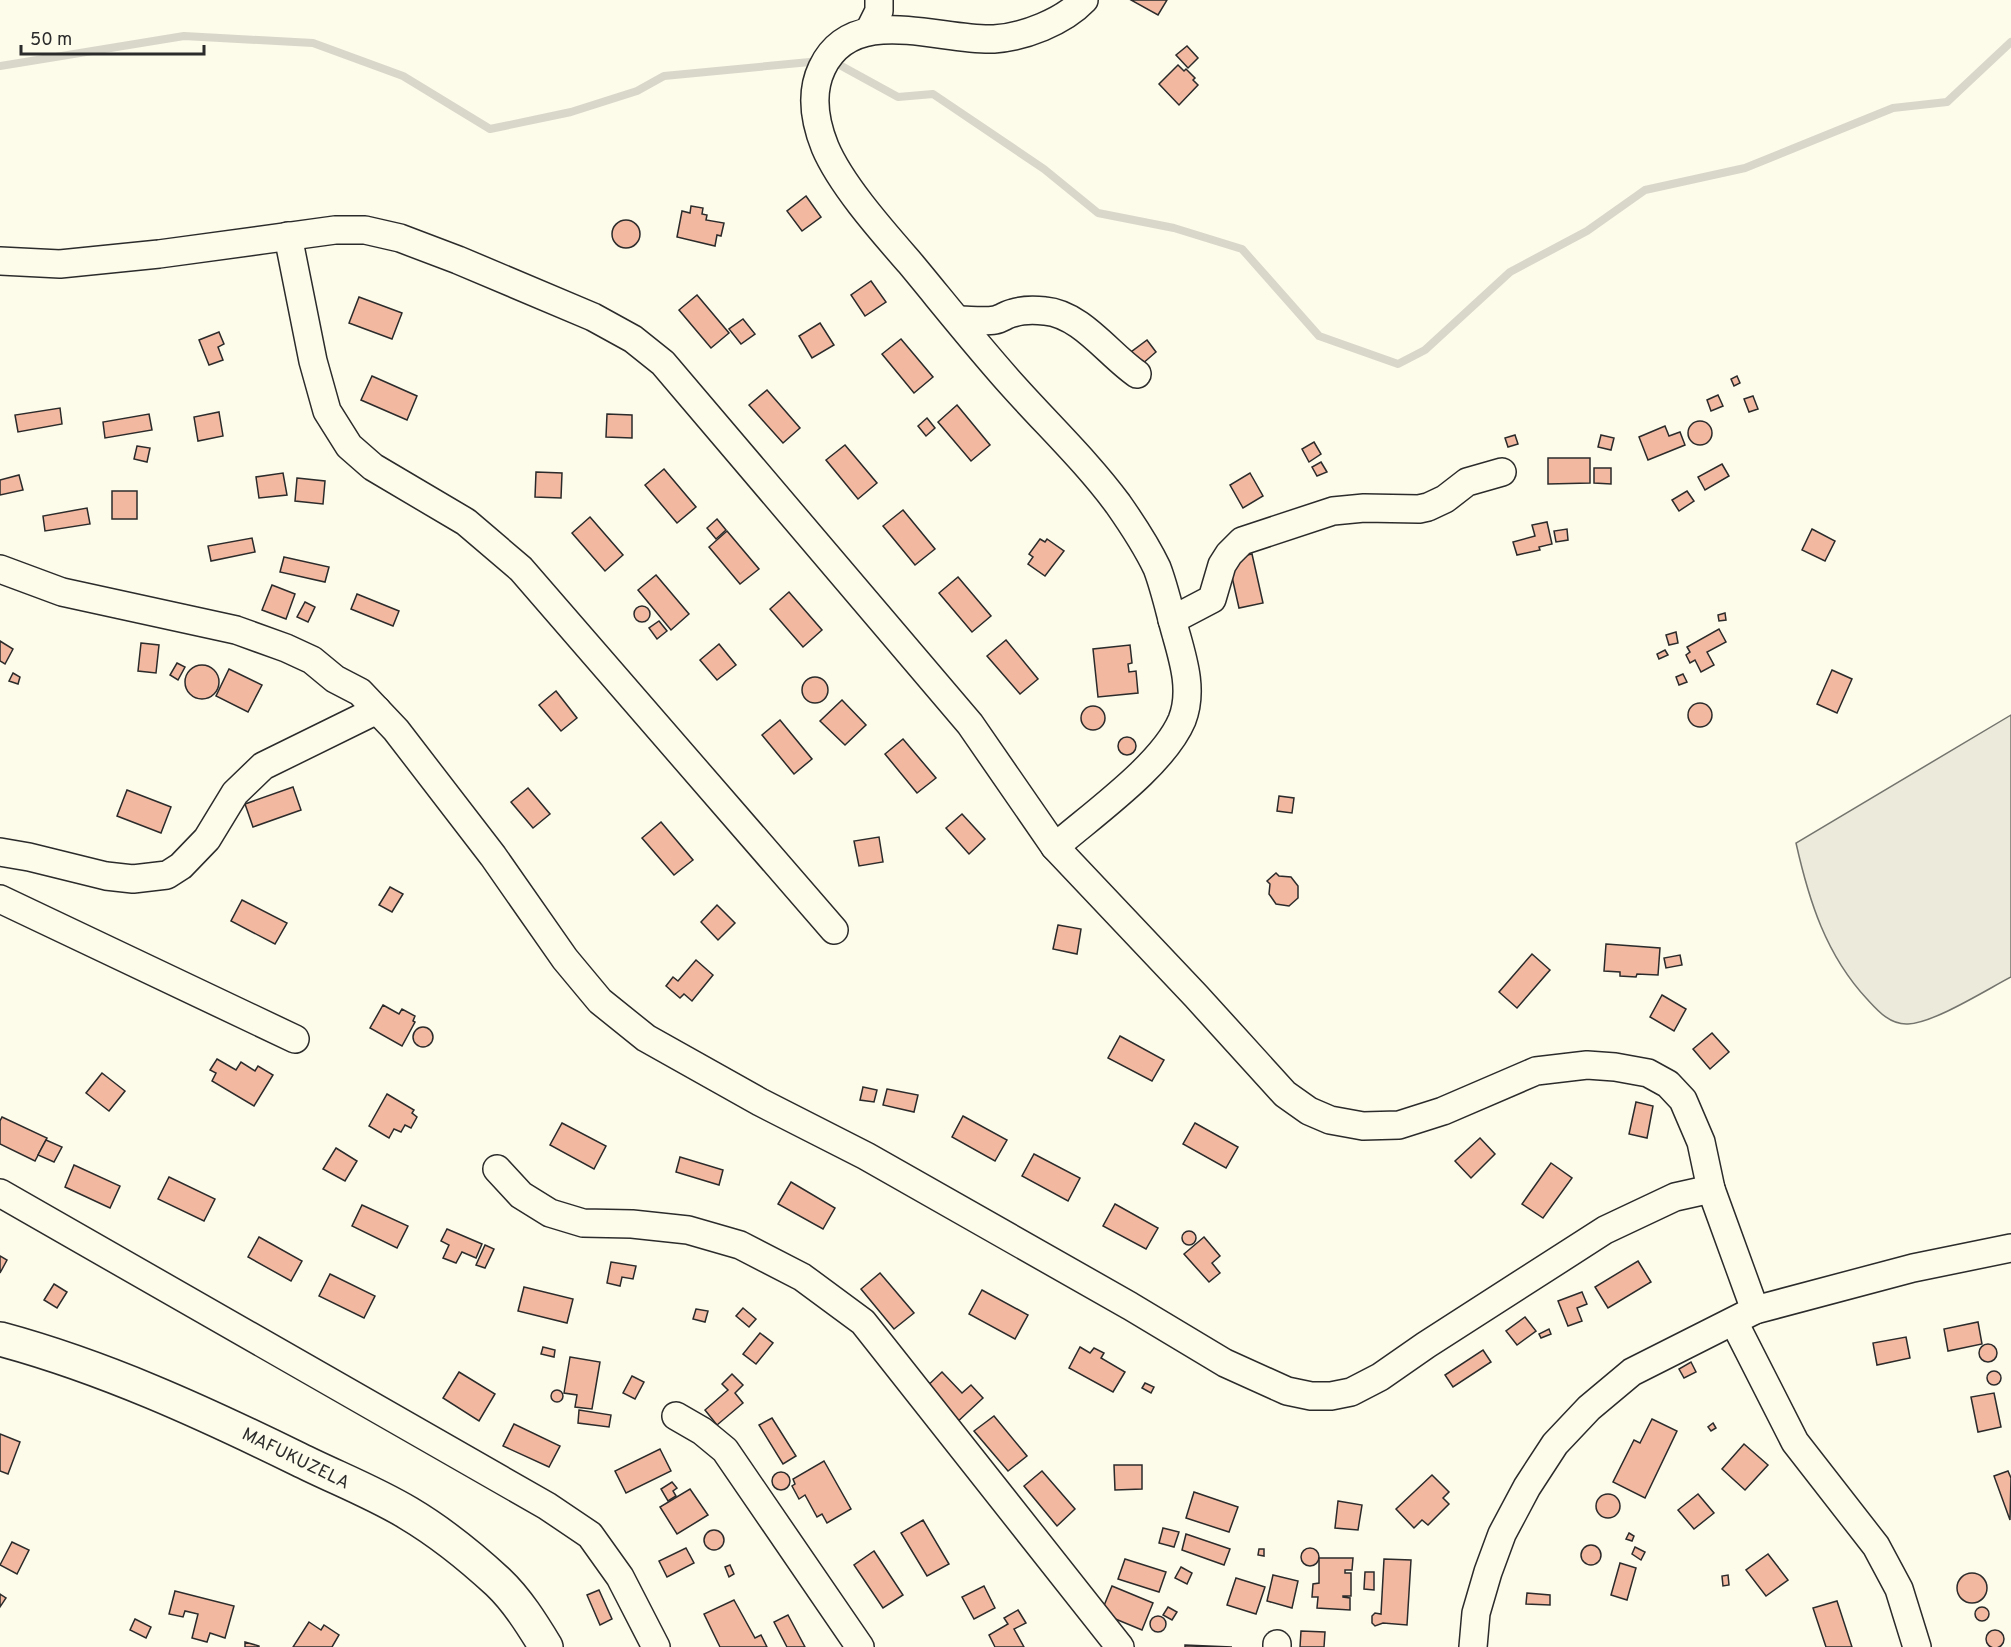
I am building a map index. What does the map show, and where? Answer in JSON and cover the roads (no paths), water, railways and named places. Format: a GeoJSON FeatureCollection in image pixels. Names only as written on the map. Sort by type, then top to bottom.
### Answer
{"type":"FeatureCollection","features":[{"type":"Feature","properties":{"kind":"main road","name":"MAFUKUZELA"},"geometry":{"type":"LineString","coordinates":[[0,1339],[44,1351],[134,1384],[232,1427],[408,1513],[452,1543],[499,1583],[530,1621],[546,1647]]}},
{"type":"Feature","properties":{"kind":"street"},"geometry":{"type":"LineString","coordinates":[[869,31],[879,11],[879,0]]}},
{"type":"Feature","properties":{"kind":"street"},"geometry":{"type":"LineString","coordinates":[[1055,847],[1143,771],[1172,740],[1183,717],[1188,690],[1184,662],[1156,568],[1119,506],[1087,466],[1014,387],[879,228],[841,176],[825,148],[814,108],[816,88],[822,68],[833,51],[849,40],[869,31],[902,30],[992,39],[1013,37],[1065,15],[1084,0]]}},
{"type":"Feature","properties":{"kind":"street"},"geometry":{"type":"LineString","coordinates":[[0,261],[60,264],[335,230],[364,230],[400,238],[592,317],[633,339],[663,363],[970,724],[1055,847],[1285,1094],[1309,1111],[1330,1120],[1363,1126],[1399,1125],[1443,1111],[1536,1071],[1587,1065],[1615,1067],[1648,1073],[1668,1084],[1683,1100],[1701,1142],[1744,1316],[1795,1442],[1876,1546],[1899,1589],[1917,1647]]}},
{"type":"Feature","properties":{"kind":"street"},"geometry":{"type":"LineString","coordinates":[[288,236],[313,361],[327,411],[349,446],[373,467],[466,522],[521,569],[834,930]]}},
{"type":"Feature","properties":{"kind":"street"},"geometry":{"type":"LineString","coordinates":[[958,320],[996,320],[1012,313],[1047,311],[1063,316],[1080,326],[1137,374]]}},
{"type":"Feature","properties":{"kind":"street"},"geometry":{"type":"LineString","coordinates":[[1172,620],[1212,599],[1222,565],[1242,541],[1333,511],[1428,507],[1445,499],[1467,482],[1502,472]]}},
{"type":"Feature","properties":{"kind":"street"},"geometry":{"type":"LineString","coordinates":[[0,569],[62,592],[236,630],[312,660],[335,679],[360,692],[414,753],[493,856],[565,959],[600,1001],[646,1038],[760,1102],[866,1156],[1130,1306],[1225,1363],[1287,1391],[1311,1396],[1331,1396],[1351,1392],[1380,1377],[1605,1230],[1675,1197],[1711,1189]]}},
{"type":"Feature","properties":{"kind":"street"},"geometry":{"type":"LineString","coordinates":[[0,852],[106,876],[133,879],[167,875],[181,866],[207,839],[235,793],[262,766],[376,710]]}},
{"type":"Feature","properties":{"kind":"street"},"geometry":{"type":"LineString","coordinates":[[0,899],[295,1040]]}},
{"type":"Feature","properties":{"kind":"street"},"geometry":{"type":"LineString","coordinates":[[496,1169],[520,1195],[550,1213],[583,1222],[688,1230],[740,1245],[802,1277],[863,1322],[1120,1647]]}},
{"type":"Feature","properties":{"kind":"street"},"geometry":{"type":"LineString","coordinates":[[0,1193],[547,1506],[590,1535],[620,1576],[657,1647]]}},
{"type":"Feature","properties":{"kind":"street"},"geometry":{"type":"LineString","coordinates":[[1473,1647],[1476,1613],[1488,1572],[1502,1534],[1527,1487],[1555,1444],[1589,1408],[1632,1372],[1744,1316],[1913,1268],[2011,1248]]}},
{"type":"Feature","properties":{"kind":"street"},"geometry":{"type":"LineString","coordinates":[[676,1416],[702,1431],[725,1450],[860,1647]]}},
{"type":"Feature","properties":{"kind":"waterway"},"geometry":{"type":"LineString","coordinates":[[0,66],[184,36],[313,43],[403,76],[490,129],[571,112],[637,91],[664,76],[810,62]]}},
{"type":"Feature","properties":{"kind":"waterway"},"geometry":{"type":"LineString","coordinates":[[832,62],[898,97],[933,94],[1044,169],[1098,213],[1174,228],[1242,249],[1319,336],[1398,364],[1425,350],[1510,272],[1587,231],[1645,190],[1745,168],[1893,108],[1947,102],[2011,42]]}}]}
